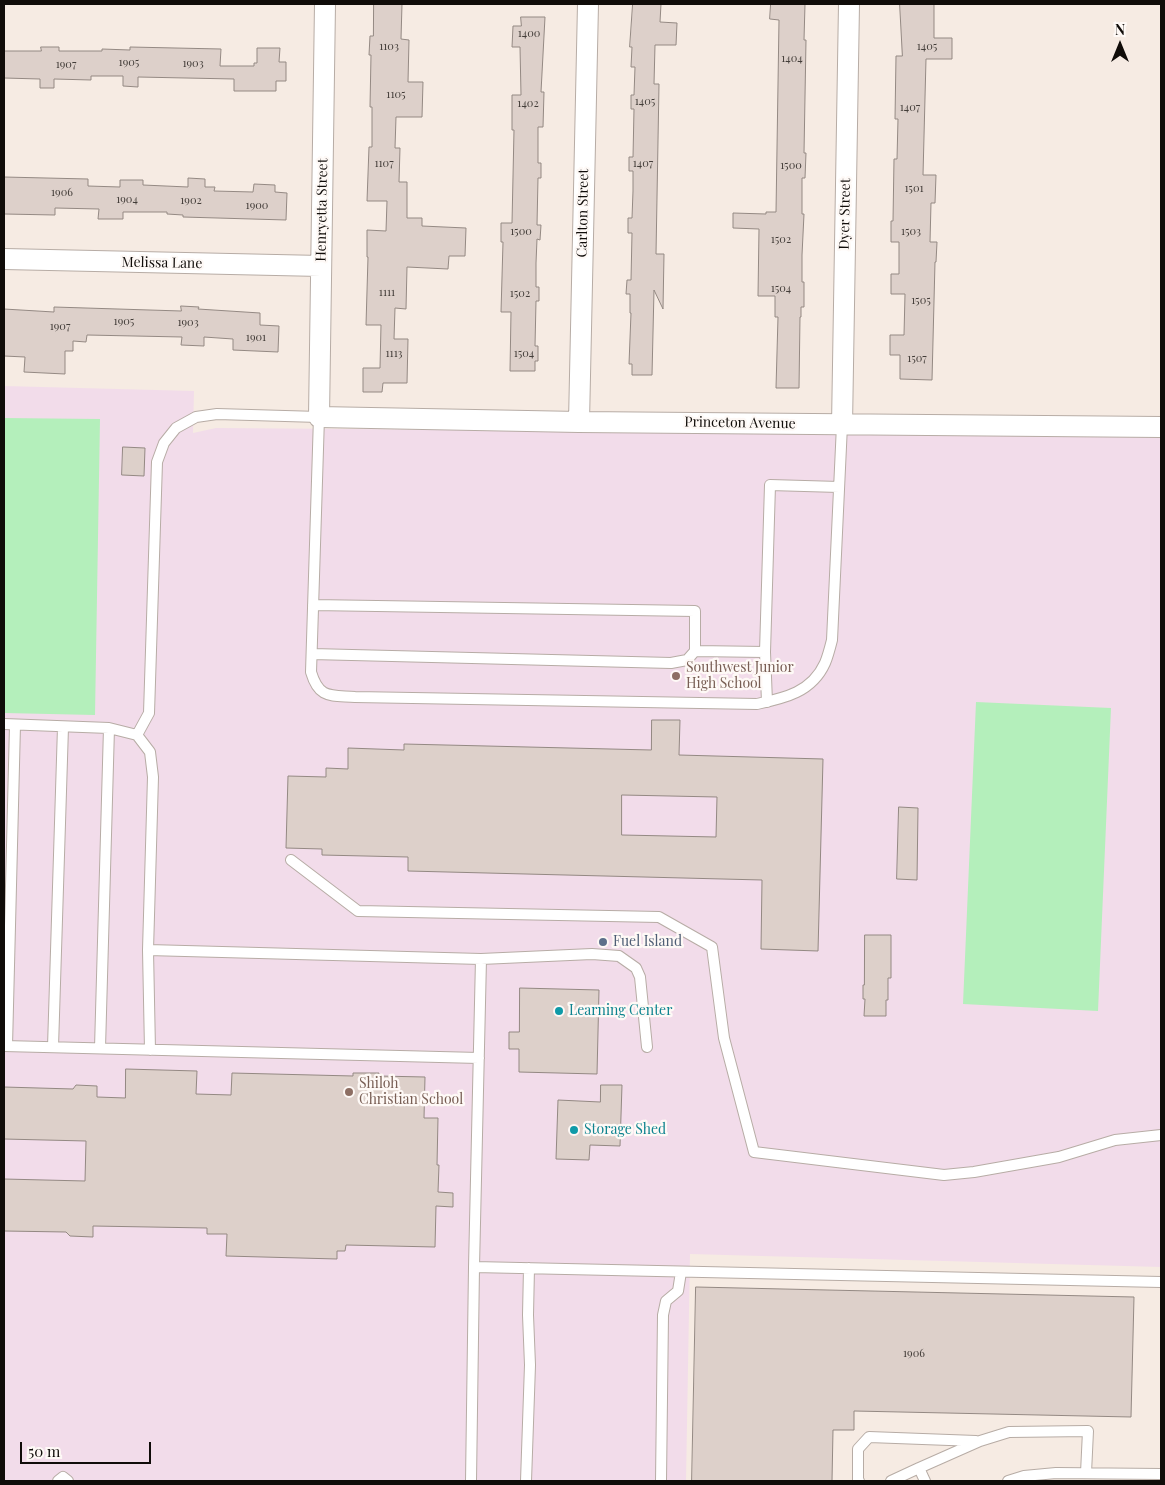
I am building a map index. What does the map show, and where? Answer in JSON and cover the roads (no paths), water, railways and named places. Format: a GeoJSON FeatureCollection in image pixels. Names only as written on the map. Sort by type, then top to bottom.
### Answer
{"type":"FeatureCollection","features":[{"type":"Feature","properties":{"kind":"street","name":"Henryetta Street"},"geometry":{"type":"LineString","coordinates":[[319,417],[325,4]]}},
{"type":"Feature","properties":{"kind":"street","name":"Carlton Street"},"geometry":{"type":"LineString","coordinates":[[579,422],[588,4]]}},
{"type":"Feature","properties":{"kind":"street","name":"Dyer Street"},"geometry":{"type":"LineString","coordinates":[[842,425],[849,4]]}},
{"type":"Feature","properties":{"kind":"street","name":"Melissa Lane"},"geometry":{"type":"LineString","coordinates":[[4,259],[321,266]]}},
{"type":"Feature","properties":{"kind":"street","name":"Princeton Avenue"},"geometry":{"type":"LineString","coordinates":[[319,417],[579,422],[1161,428]]}},
{"type":"Feature","properties":{"kind":"lane"},"geometry":{"type":"LineString","coordinates":[[137,736],[149,713],[158,462],[164,443],[176,428],[196,417],[217,414],[319,417],[311,672],[315,684],[325,694],[394,698],[757,704],[788,697],[812,683],[825,664],[832,640],[842,425]]}},
{"type":"Feature","properties":{"kind":"lane"},"geometry":{"type":"LineString","coordinates":[[767,702],[765,652],[770,486],[839,487]]}},
{"type":"Feature","properties":{"kind":"lane"},"geometry":{"type":"LineString","coordinates":[[312,654],[672,663],[687,660],[695,651],[695,612],[313,605]]}},
{"type":"Feature","properties":{"kind":"lane"},"geometry":{"type":"LineString","coordinates":[[695,651],[765,652]]}},
{"type":"Feature","properties":{"kind":"lane"},"geometry":{"type":"LineString","coordinates":[[4,724],[109,728],[137,736],[150,752],[153,777],[148,950],[150,1050]]}},
{"type":"Feature","properties":{"kind":"lane"},"geometry":{"type":"LineString","coordinates":[[15,725],[5,1046],[479,1058]]}},
{"type":"Feature","properties":{"kind":"lane"},"geometry":{"type":"LineString","coordinates":[[53,1047],[63,727]]}},
{"type":"Feature","properties":{"kind":"lane"},"geometry":{"type":"LineString","coordinates":[[100,1048],[109,728]]}},
{"type":"Feature","properties":{"kind":"lane"},"geometry":{"type":"LineString","coordinates":[[291,860],[358,911],[659,917],[712,947],[724,1038],[754,1152],[944,1175],[974,1172],[1059,1157],[1115,1140],[1161,1135]]}},
{"type":"Feature","properties":{"kind":"lane"},"geometry":{"type":"LineString","coordinates":[[148,950],[481,958],[592,954],[619,956],[636,968],[640,977],[647,1047]]}},
{"type":"Feature","properties":{"kind":"lane"},"geometry":{"type":"LineString","coordinates":[[471,1481],[481,958]]}},
{"type":"Feature","properties":{"kind":"lane"},"geometry":{"type":"LineString","coordinates":[[474,1267],[1161,1282]]}},
{"type":"Feature","properties":{"kind":"lane"},"geometry":{"type":"LineString","coordinates":[[526,1481],[530,1365],[529,1268]]}},
{"type":"Feature","properties":{"kind":"lane"},"geometry":{"type":"LineString","coordinates":[[661,1481],[663,1315],[666,1301],[678,1291],[681,1272]]}},
{"type":"Feature","properties":{"kind":"lane"},"geometry":{"type":"LineString","coordinates":[[891,1481],[980,1441],[1009,1432],[1088,1431],[1086,1474]]}},
{"type":"Feature","properties":{"kind":"lane"},"geometry":{"type":"LineString","coordinates":[[859,1481],[858,1449],[869,1438],[980,1441]]}},
{"type":"Feature","properties":{"kind":"lane"},"geometry":{"type":"LineString","coordinates":[[920,1468],[925,1481]]}},
{"type":"Feature","properties":{"kind":"lane"},"geometry":{"type":"LineString","coordinates":[[1008,1481],[1024,1476],[1056,1473],[1161,1474]]}},
{"type":"Feature","properties":{"kind":"lane"},"geometry":{"type":"LineString","coordinates":[[58,1481],[63,1477],[68,1481]]}},
{"type":"Feature","properties":{"kind":"place","name":"Southwest Junior High School"},"geometry":{"type":"Point","coordinates":[676,676]}},
{"type":"Feature","properties":{"kind":"place","name":"Fuel Island"},"geometry":{"type":"Point","coordinates":[603,942]}},
{"type":"Feature","properties":{"kind":"place","name":"Learning Center"},"geometry":{"type":"Point","coordinates":[559,1011]}},
{"type":"Feature","properties":{"kind":"place","name":"Shiloh Christian School"},"geometry":{"type":"Point","coordinates":[349,1092]}},
{"type":"Feature","properties":{"kind":"place","name":"Storage Shed"},"geometry":{"type":"Point","coordinates":[574,1130]}}]}
